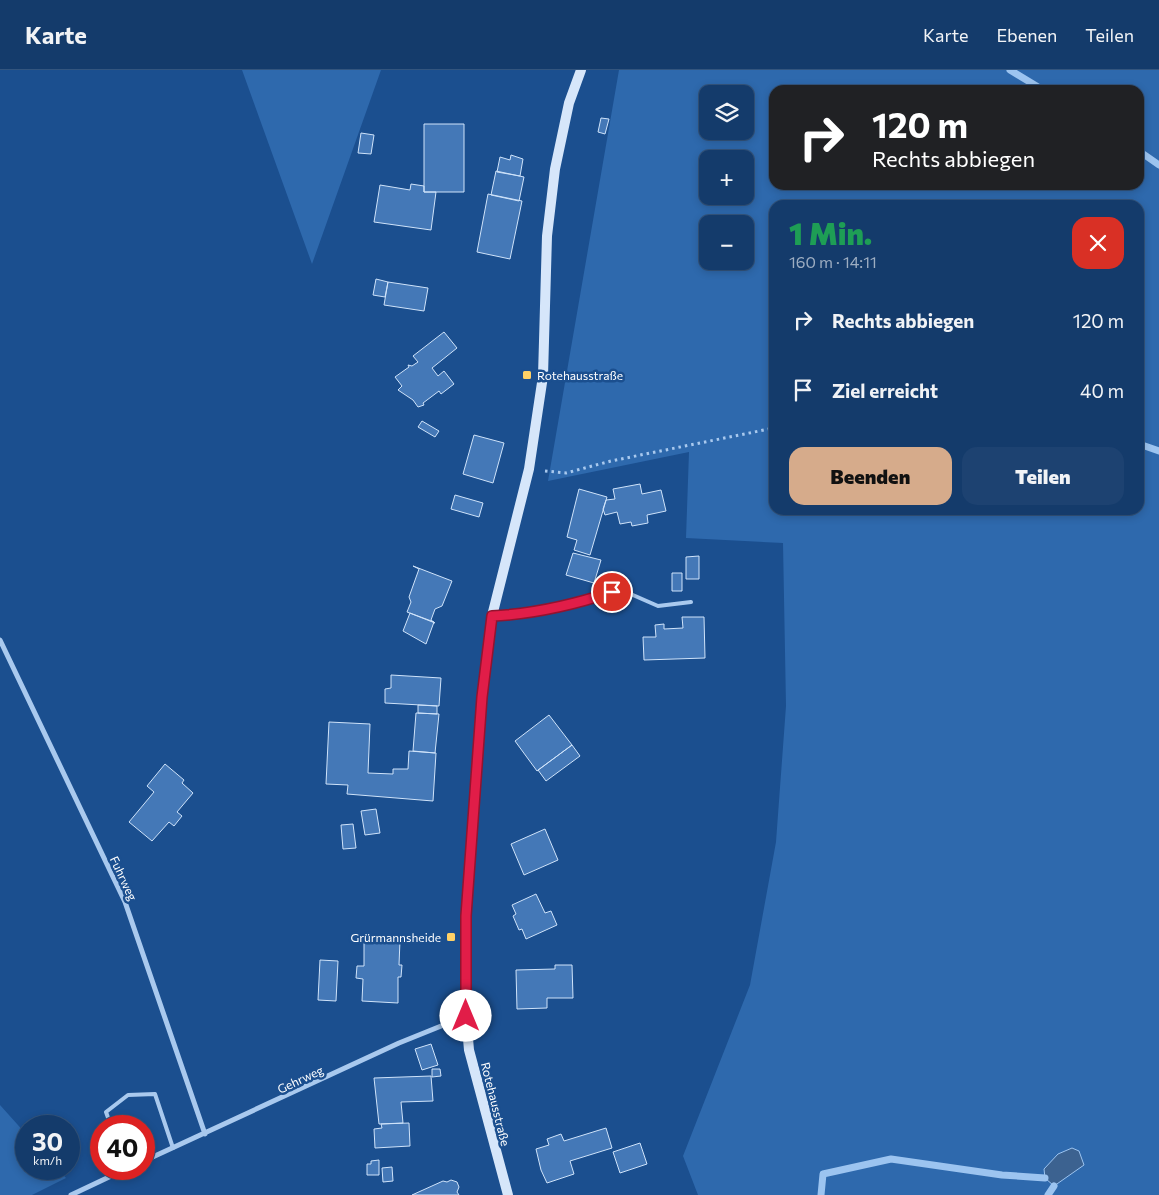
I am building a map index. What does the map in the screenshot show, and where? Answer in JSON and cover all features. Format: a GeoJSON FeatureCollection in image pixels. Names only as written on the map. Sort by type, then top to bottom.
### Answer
{"type":"FeatureCollection","features":[{"type":"Feature","properties":{"kind":"street","name":"Rotehausstraße"},"geometry":{"type":"LineString","coordinates":[[508,1195],[469,1050],[466,1016],[466,916],[482,697],[492,616],[529,469],[543,376],[547,236],[555,169],[569,103],[581,70]]}},
{"type":"Feature","properties":{"kind":"street","name":"Fuhrweg"},"geometry":{"type":"LineString","coordinates":[[0,640],[125,902],[205,1134]]}},
{"type":"Feature","properties":{"kind":"street","name":"Gehrweg"},"geometry":{"type":"LineString","coordinates":[[155,1156],[399,1044],[466,1016]]}},
{"type":"Feature","properties":{"kind":"street"},"geometry":{"type":"LineString","coordinates":[[71,1195],[103,1180]]}},
{"type":"Feature","properties":{"kind":"lane"},"geometry":{"type":"LineString","coordinates":[[492,616],[526,614],[612,592],[626,592],[658,606],[691,602]]}},
{"type":"Feature","properties":{"kind":"lane"},"geometry":{"type":"LineString","coordinates":[[107,1115],[106,1112],[128,1095],[155,1094],[173,1148]]}},
{"type":"Feature","properties":{"kind":"path"},"geometry":{"type":"LineString","coordinates":[[529,469],[566,473],[611,461],[769,429]]}},
{"type":"Feature","properties":{"kind":"shaded area"},"geometry":{"type":"Polygon","coordinates":[[[242,70],[381,70],[312,264],[242,70]]]}},
{"type":"Feature","properties":{"kind":"shaded area"},"geometry":{"type":"Polygon","coordinates":[[[619,70],[1159,70],[1159,1195],[698,1195],[683,1156],[750,985],[776,842],[786,706],[783,543],[686,538],[689,452],[548,481],[619,70]]]}},
{"type":"Feature","properties":{"kind":"shaded area"},"geometry":{"type":"Polygon","coordinates":[[[0,1105],[15,1122],[15,1180],[62,1180],[32,1195],[0,1195],[0,1105]]]}},
{"type":"Feature","properties":{"kind":"shaded area"},"geometry":{"type":"Polygon","coordinates":[[[1072,1148],[1079,1151],[1084,1165],[1054,1186],[1045,1178],[1044,1169],[1058,1154],[1072,1148]]]}},
{"type":"Feature","properties":{"kind":"building"},"geometry":{"type":"Polygon","coordinates":[[[601,118],[609,119],[605,134],[598,132],[601,118]]]}},
{"type":"Feature","properties":{"kind":"building"},"geometry":{"type":"Polygon","coordinates":[[[424,124],[464,124],[464,192],[424,192],[424,124]]]}},
{"type":"Feature","properties":{"kind":"building"},"geometry":{"type":"Polygon","coordinates":[[[361,133],[374,135],[371,154],[358,153],[361,133]]]}},
{"type":"Feature","properties":{"kind":"building"},"geometry":{"type":"Polygon","coordinates":[[[511,155],[523,159],[520,176],[497,172],[500,157],[510,160],[511,155]]]}},
{"type":"Feature","properties":{"kind":"building"},"geometry":{"type":"Polygon","coordinates":[[[496,171],[524,177],[519,201],[491,195],[496,171]]]}},
{"type":"Feature","properties":{"kind":"building"},"geometry":{"type":"Polygon","coordinates":[[[411,184],[424,186],[424,192],[436,192],[431,230],[374,222],[380,185],[410,190],[411,184]]]}},
{"type":"Feature","properties":{"kind":"building"},"geometry":{"type":"Polygon","coordinates":[[[488,194],[522,201],[510,259],[477,252],[488,194]]]}},
{"type":"Feature","properties":{"kind":"building"},"geometry":{"type":"Polygon","coordinates":[[[376,279],[388,282],[385,297],[373,295],[376,279]]]}},
{"type":"Feature","properties":{"kind":"building"},"geometry":{"type":"Polygon","coordinates":[[[388,282],[428,288],[424,311],[384,305],[388,282]]]}},
{"type":"Feature","properties":{"kind":"building"},"geometry":{"type":"Polygon","coordinates":[[[444,332],[457,348],[432,368],[438,376],[444,371],[454,384],[441,394],[439,391],[423,403],[424,405],[418,407],[413,400],[398,390],[402,386],[395,377],[409,367],[408,365],[412,366],[418,362],[413,356],[444,332]]]}},
{"type":"Feature","properties":{"kind":"building"},"geometry":{"type":"Polygon","coordinates":[[[422,421],[439,431],[435,437],[418,427],[422,421]]]}},
{"type":"Feature","properties":{"kind":"building"},"geometry":{"type":"Polygon","coordinates":[[[474,435],[504,443],[493,483],[463,474],[474,435]]]}},
{"type":"Feature","properties":{"kind":"building"},"geometry":{"type":"Polygon","coordinates":[[[640,484],[642,494],[661,490],[666,511],[647,515],[648,523],[632,526],[631,522],[620,524],[617,512],[605,515],[603,509],[606,500],[615,499],[613,489],[640,484]]]}},
{"type":"Feature","properties":{"kind":"building"},"geometry":{"type":"Polygon","coordinates":[[[579,489],[607,497],[590,555],[574,550],[577,540],[567,537],[579,489]]]}},
{"type":"Feature","properties":{"kind":"building"},"geometry":{"type":"Polygon","coordinates":[[[455,495],[483,503],[479,517],[451,509],[455,495]]]}},
{"type":"Feature","properties":{"kind":"building"},"geometry":{"type":"Polygon","coordinates":[[[573,553],[601,560],[594,583],[566,575],[573,553]]]}},
{"type":"Feature","properties":{"kind":"building"},"geometry":{"type":"Polygon","coordinates":[[[699,556],[699,579],[686,579],[686,557],[699,556]]]}},
{"type":"Feature","properties":{"kind":"building"},"geometry":{"type":"Polygon","coordinates":[[[413,566],[452,581],[442,606],[435,609],[431,620],[435,623],[407,612],[411,602],[409,597],[419,569],[413,566]]]}},
{"type":"Feature","properties":{"kind":"building"},"geometry":{"type":"Polygon","coordinates":[[[672,573],[682,573],[682,591],[672,591],[672,573]]]}},
{"type":"Feature","properties":{"kind":"building"},"geometry":{"type":"Polygon","coordinates":[[[410,613],[434,622],[426,644],[403,631],[410,613]]]}},
{"type":"Feature","properties":{"kind":"building"},"geometry":{"type":"Polygon","coordinates":[[[682,617],[704,617],[705,658],[644,660],[643,637],[656,637],[655,625],[664,624],[664,629],[683,628],[682,617]]]}},
{"type":"Feature","properties":{"kind":"building"},"geometry":{"type":"Polygon","coordinates":[[[391,675],[441,678],[439,706],[385,703],[385,689],[391,688],[391,675]]]}},
{"type":"Feature","properties":{"kind":"building"},"geometry":{"type":"Polygon","coordinates":[[[418,705],[437,706],[437,714],[418,713],[418,705]]]}},
{"type":"Feature","properties":{"kind":"building"},"geometry":{"type":"Polygon","coordinates":[[[416,713],[439,714],[435,753],[413,751],[416,713]]]}},
{"type":"Feature","properties":{"kind":"building"},"geometry":{"type":"Polygon","coordinates":[[[549,715],[572,745],[537,771],[515,741],[549,715]]]}},
{"type":"Feature","properties":{"kind":"building"},"geometry":{"type":"Polygon","coordinates":[[[329,722],[370,724],[368,773],[393,774],[393,769],[408,769],[409,751],[436,753],[433,801],[347,794],[348,785],[326,784],[329,722]]]}},
{"type":"Feature","properties":{"kind":"building"},"geometry":{"type":"Polygon","coordinates":[[[572,745],[580,756],[546,781],[538,770],[572,745]]]}},
{"type":"Feature","properties":{"kind":"building"},"geometry":{"type":"Polygon","coordinates":[[[165,764],[184,780],[182,783],[193,793],[177,812],[182,816],[174,826],[169,822],[152,841],[129,822],[154,792],[147,786],[165,764]]]}},
{"type":"Feature","properties":{"kind":"building"},"geometry":{"type":"Polygon","coordinates":[[[376,809],[380,833],[365,835],[361,811],[376,809]]]}},
{"type":"Feature","properties":{"kind":"building"},"geometry":{"type":"Polygon","coordinates":[[[353,824],[356,848],[343,849],[341,825],[353,824]]]}},
{"type":"Feature","properties":{"kind":"building"},"geometry":{"type":"Polygon","coordinates":[[[545,829],[558,860],[524,875],[511,844],[545,829]]]}},
{"type":"Feature","properties":{"kind":"building"},"geometry":{"type":"Polygon","coordinates":[[[536,894],[545,913],[551,911],[557,925],[526,939],[522,929],[519,930],[513,916],[516,914],[512,905],[536,894]]]}},
{"type":"Feature","properties":{"kind":"building"},"geometry":{"type":"Polygon","coordinates":[[[364,939],[400,940],[399,965],[402,965],[401,977],[398,977],[398,1003],[362,1001],[363,979],[356,978],[357,966],[364,966],[364,939]]]}},
{"type":"Feature","properties":{"kind":"building"},"geometry":{"type":"Polygon","coordinates":[[[320,960],[338,961],[336,1001],[318,1000],[320,960]]]}},
{"type":"Feature","properties":{"kind":"building"},"geometry":{"type":"Polygon","coordinates":[[[555,965],[572,965],[573,998],[547,998],[547,1008],[517,1009],[516,970],[555,969],[555,965]]]}},
{"type":"Feature","properties":{"kind":"building"},"geometry":{"type":"Polygon","coordinates":[[[431,1044],[438,1065],[422,1070],[415,1049],[431,1044]]]}},
{"type":"Feature","properties":{"kind":"building"},"geometry":{"type":"Polygon","coordinates":[[[432,1069],[440,1069],[441,1076],[432,1077],[432,1069]]]}},
{"type":"Feature","properties":{"kind":"building"},"geometry":{"type":"Polygon","coordinates":[[[431,1076],[433,1101],[401,1102],[403,1123],[379,1124],[374,1078],[431,1076]]]}},
{"type":"Feature","properties":{"kind":"building"},"geometry":{"type":"Polygon","coordinates":[[[409,1123],[410,1146],[375,1148],[374,1129],[382,1128],[381,1124],[409,1123]]]}},
{"type":"Feature","properties":{"kind":"building"},"geometry":{"type":"Polygon","coordinates":[[[606,1128],[612,1148],[570,1161],[574,1174],[547,1183],[541,1170],[536,1149],[549,1145],[547,1139],[561,1134],[564,1141],[606,1128]]]}},
{"type":"Feature","properties":{"kind":"building"},"geometry":{"type":"Polygon","coordinates":[[[640,1143],[647,1164],[620,1173],[613,1152],[640,1143]]]}},
{"type":"Feature","properties":{"kind":"building"},"geometry":{"type":"Polygon","coordinates":[[[379,1160],[379,1175],[367,1175],[367,1164],[371,1164],[371,1161],[379,1160]]]}},
{"type":"Feature","properties":{"kind":"building"},"geometry":{"type":"Polygon","coordinates":[[[392,1167],[393,1181],[383,1182],[382,1168],[392,1167]]]}},
{"type":"Feature","properties":{"kind":"building"},"geometry":{"type":"Polygon","coordinates":[[[451,1180],[457,1182],[459,1187],[457,1192],[459,1195],[412,1195],[443,1181],[451,1180]]]}},
{"type":"Feature","properties":{"kind":"waterway"},"geometry":{"type":"LineString","coordinates":[[1010,70],[1035,85]]}},
{"type":"Feature","properties":{"kind":"waterway"},"geometry":{"type":"LineString","coordinates":[[1144,154],[1159,165]]}},
{"type":"Feature","properties":{"kind":"waterway"},"geometry":{"type":"LineString","coordinates":[[1144,446],[1159,451]]}},
{"type":"Feature","properties":{"kind":"waterway"},"geometry":{"type":"LineString","coordinates":[[821,1195],[823,1174],[891,1159],[1002,1175],[1045,1178]]}},
{"type":"Feature","properties":{"kind":"waterway"},"geometry":{"type":"LineString","coordinates":[[1048,1195],[1054,1186]]}},
{"type":"Feature","properties":{"kind":"place","name":"Rotehausstraße"},"geometry":{"type":"Point","coordinates":[527,375]}},
{"type":"Feature","properties":{"kind":"place","name":"Grürmannsheide"},"geometry":{"type":"Point","coordinates":[451,937]}},
{"type":"Feature","properties":{"kind":"route"},"geometry":{"type":"LineString","coordinates":[[466,1016],[466,916],[482,697],[492,616],[526,614],[612,592]]}}]}
